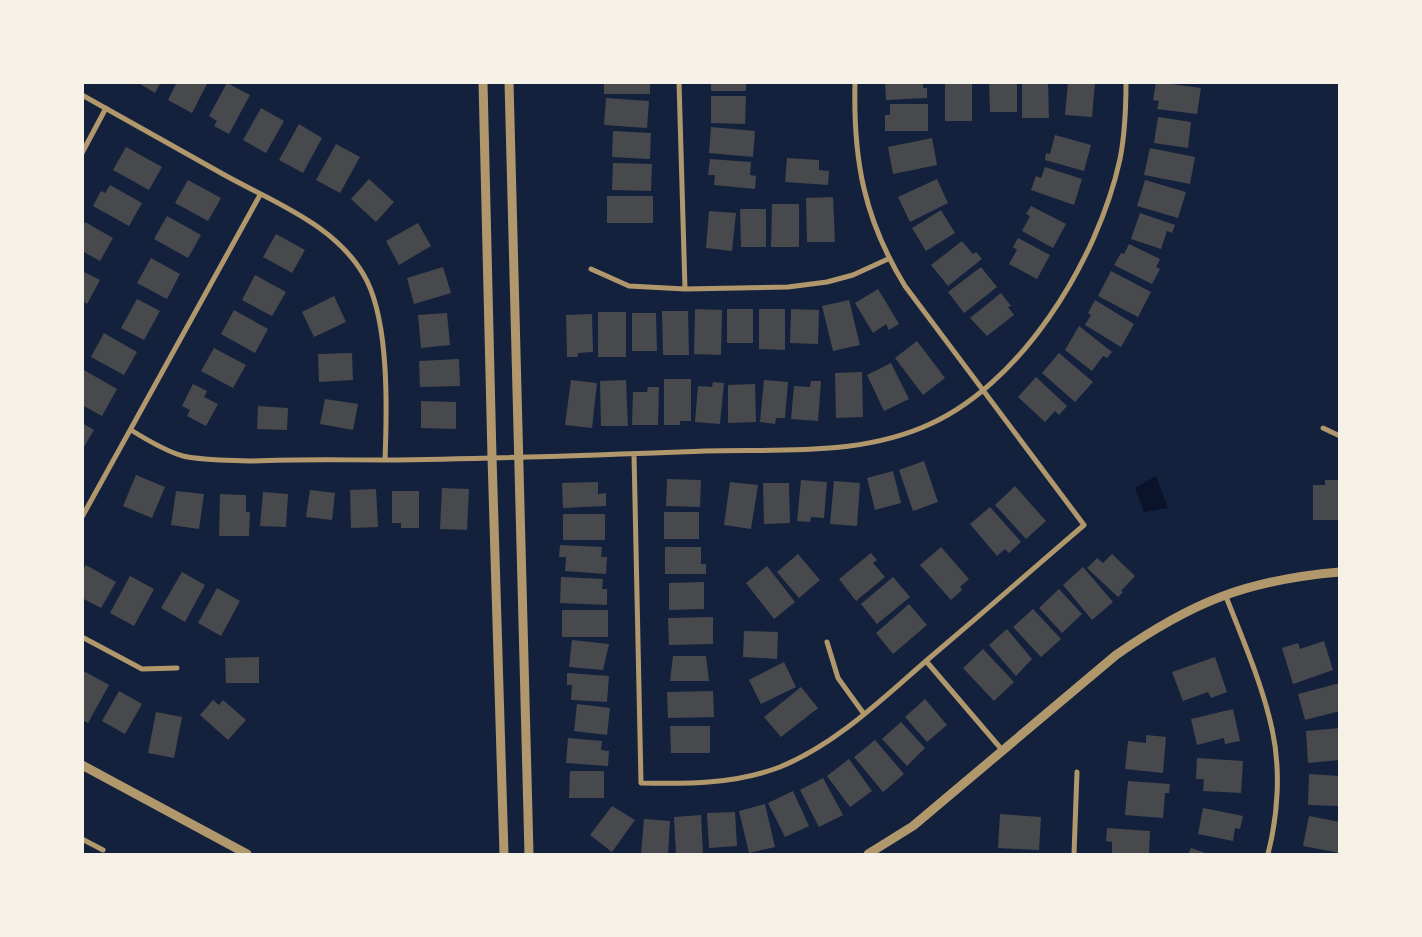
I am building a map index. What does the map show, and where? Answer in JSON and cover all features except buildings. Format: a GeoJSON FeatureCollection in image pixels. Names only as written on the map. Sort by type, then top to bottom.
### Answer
{"type":"FeatureCollection","features":[{"type":"Feature","properties":{"kind":"street"},"geometry":{"type":"LineString","coordinates":[[483,82],[504,854]]}},
{"type":"Feature","properties":{"kind":"street"},"geometry":{"type":"LineString","coordinates":[[509,82],[530,854]]}},
{"type":"Feature","properties":{"kind":"street"},"geometry":{"type":"LineString","coordinates":[[679,82],[685,289]]}},
{"type":"Feature","properties":{"kind":"street"},"geometry":{"type":"LineString","coordinates":[[634,454],[642,783],[711,782],[737,779],[779,767],[822,746],[864,714],[1084,525],[905,286],[888,259],[868,211],[861,175],[855,142],[855,82]]}},
{"type":"Feature","properties":{"kind":"street"},"geometry":{"type":"LineString","coordinates":[[131,430],[156,445],[183,456],[208,459],[385,460],[857,447],[923,428],[984,391],[1024,348],[1070,285],[1088,255],[1098,231],[1120,159],[1124,130],[1126,82]]}},
{"type":"Feature","properties":{"kind":"street"},"geometry":{"type":"LineString","coordinates":[[82,95],[260,195],[302,216],[331,237],[354,260],[367,281],[377,307],[383,336],[385,460]]}},
{"type":"Feature","properties":{"kind":"street"},"geometry":{"type":"LineString","coordinates":[[82,152],[106,108]]}},
{"type":"Feature","properties":{"kind":"street"},"geometry":{"type":"LineString","coordinates":[[82,517],[260,195]]}},
{"type":"Feature","properties":{"kind":"street"},"geometry":{"type":"LineString","coordinates":[[591,269],[628,286],[685,289],[788,286],[827,282],[853,275],[888,259]]}},
{"type":"Feature","properties":{"kind":"street"},"geometry":{"type":"LineString","coordinates":[[1322,428],[1340,436]]}},
{"type":"Feature","properties":{"kind":"street"},"geometry":{"type":"LineString","coordinates":[[868,854],[913,826],[1116,655],[1150,631],[1190,609],[1225,594],[1269,581],[1340,572]]}},
{"type":"Feature","properties":{"kind":"street"},"geometry":{"type":"LineString","coordinates":[[1225,594],[1258,680],[1272,729],[1276,772],[1276,817],[1268,854]]}},
{"type":"Feature","properties":{"kind":"street"},"geometry":{"type":"LineString","coordinates":[[82,637],[142,669],[177,668]]}},
{"type":"Feature","properties":{"kind":"street"},"geometry":{"type":"LineString","coordinates":[[827,642],[838,678],[864,714]]}},
{"type":"Feature","properties":{"kind":"street"},"geometry":{"type":"LineString","coordinates":[[926,661],[1003,751]]}},
{"type":"Feature","properties":{"kind":"street"},"geometry":{"type":"LineString","coordinates":[[82,765],[247,854]]}},
{"type":"Feature","properties":{"kind":"street"},"geometry":{"type":"LineString","coordinates":[[1074,854],[1077,772]]}},
{"type":"Feature","properties":{"kind":"street"},"geometry":{"type":"LineString","coordinates":[[82,839],[103,850]]}},
{"type":"Feature","properties":{"kind":"water"},"geometry":{"type":"Polygon","coordinates":[[[1156,476],[1168,508],[1144,512],[1135,488],[1156,476]]]}}]}
